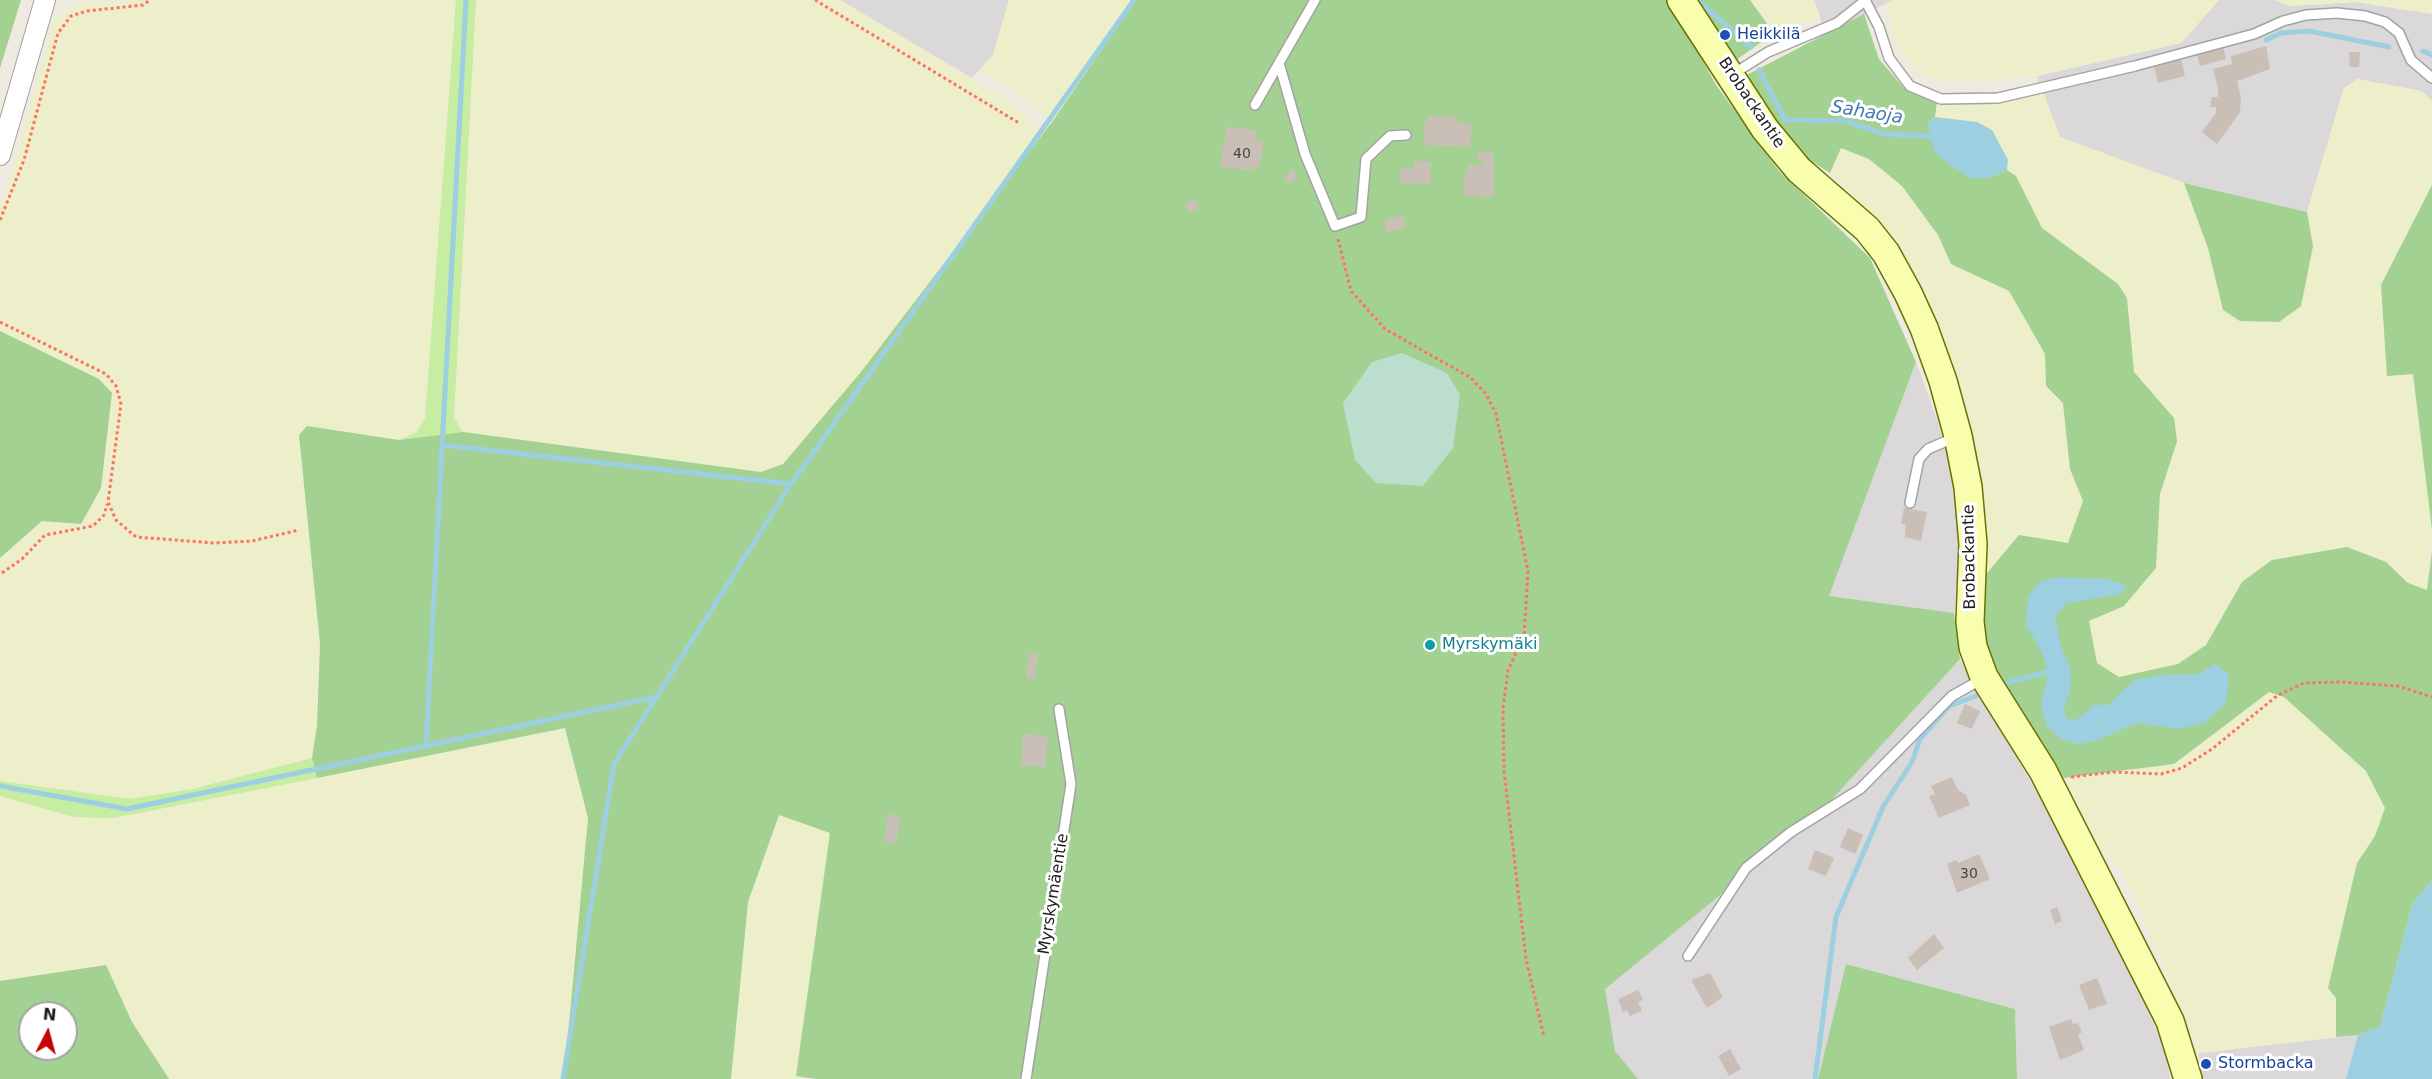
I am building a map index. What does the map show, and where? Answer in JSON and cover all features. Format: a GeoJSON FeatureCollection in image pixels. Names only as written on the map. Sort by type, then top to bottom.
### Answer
{"type":"FeatureCollection","features":[{"type":"Feature","properties":{"kind":"street"},"geometry":{"type":"LineString","coordinates":[[0,155],[45,0]]}},
{"type":"Feature","properties":{"kind":"street","name":"Brobackantie"},"geometry":{"type":"LineString","coordinates":[[1681,0],[1765,129],[1799,170],[1846,209],[1886,253],[1924,328],[1958,436],[1968,487],[1973,544],[1970,622],[1972,647],[1984,677],[2049,782],[2170,1021],[2188,1079]]}},
{"type":"Feature","properties":{"kind":"lane"},"geometry":{"type":"LineString","coordinates":[[1256,105],[1315,0]]}},
{"type":"Feature","properties":{"kind":"lane"},"geometry":{"type":"LineString","coordinates":[[1731,76],[1768,52],[1837,23],[1866,1],[1879,27],[1889,58],[1910,86],[1941,99],[1998,98],[2146,63],[2254,34],[2283,21],[2306,15],[2337,13],[2365,15],[2385,22],[2399,33],[2411,60],[2432,78]]}},
{"type":"Feature","properties":{"kind":"lane"},"geometry":{"type":"LineString","coordinates":[[1279,63],[1305,154],[1335,226],[1361,217],[1366,159],[1390,136],[1406,135]]}},
{"type":"Feature","properties":{"kind":"lane"},"geometry":{"type":"LineString","coordinates":[[1910,503],[1919,459],[1928,449],[1958,436]]}},
{"type":"Feature","properties":{"kind":"lane"},"geometry":{"type":"LineString","coordinates":[[1688,956],[1746,868],[1791,832],[1860,789],[1952,696],[1984,677]]}},
{"type":"Feature","properties":{"kind":"lane","name":"Myrskymäentie"},"geometry":{"type":"LineString","coordinates":[[1026,1079],[1071,784],[1059,709]]}},
{"type":"Feature","properties":{"kind":"path"},"geometry":{"type":"LineString","coordinates":[[0,220],[24,160],[58,33],[71,16],[87,11],[143,4],[150,0]]}},
{"type":"Feature","properties":{"kind":"path"},"geometry":{"type":"LineString","coordinates":[[815,0],[1019,123]]}},
{"type":"Feature","properties":{"kind":"path"},"geometry":{"type":"LineString","coordinates":[[1335,226],[1351,291],[1385,328],[1471,378],[1486,394],[1496,414],[1528,571],[1524,636],[1508,670],[1503,709],[1504,771],[1526,959],[1544,1037]]}},
{"type":"Feature","properties":{"kind":"path"},"geometry":{"type":"LineString","coordinates":[[0,322],[106,375],[116,386],[121,404],[108,502],[104,515],[93,526],[45,535],[22,559],[2,573]]}},
{"type":"Feature","properties":{"kind":"path"},"geometry":{"type":"LineString","coordinates":[[108,502],[116,520],[136,537],[161,541],[252,541],[299,530]]}},
{"type":"Feature","properties":{"kind":"path"},"geometry":{"type":"LineString","coordinates":[[2049,782],[2113,772],[2161,774],[2182,768],[2212,749],[2278,695],[2304,683],[2340,682],[2398,686],[2432,697]]}},
{"type":"Feature","properties":{"kind":"shaded area"},"geometry":{"type":"Polygon","coordinates":[[[840,0],[1009,0],[993,56],[972,78],[840,0]]]}},
{"type":"Feature","properties":{"kind":"shaded area"},"geometry":{"type":"Polygon","coordinates":[[[1814,0],[1893,0],[1826,34],[1814,0]]]}},
{"type":"Feature","properties":{"kind":"shaded area"},"geometry":{"type":"Polygon","coordinates":[[[2219,0],[2275,0],[2290,6],[2357,2],[2432,14],[2432,101],[2421,91],[2357,79],[2344,88],[2307,212],[2184,183],[2060,137],[2037,76],[2181,43],[2219,0]]]}},
{"type":"Feature","properties":{"kind":"shaded area"},"geometry":{"type":"Polygon","coordinates":[[[1916,362],[1938,422],[1953,476],[1959,551],[1954,613],[1829,596],[1916,362]]]}},
{"type":"Feature","properties":{"kind":"shaded area"},"geometry":{"type":"Polygon","coordinates":[[[1960,659],[2085,876],[2167,1052],[2170,1079],[2017,1079],[2015,1009],[1846,964],[1818,1079],[1638,1079],[1615,1051],[1604,989],[1816,817],[1960,659]]]}},
{"type":"Feature","properties":{"kind":"shaded area"},"geometry":{"type":"Polygon","coordinates":[[[2358,1035],[2346,1079],[2201,1079],[2199,1053],[2358,1035]]]}},
{"type":"Feature","properties":{"kind":"green space"},"geometry":{"type":"Polygon","coordinates":[[[0,0],[21,0],[0,68],[0,0]]]}},
{"type":"Feature","properties":{"kind":"green space"},"geometry":{"type":"Polygon","coordinates":[[[97,0],[114,3],[129,0],[456,0],[425,418],[417,432],[399,440],[307,426],[299,435],[320,644],[317,726],[312,758],[192,789],[130,799],[0,781],[0,558],[42,521],[82,524],[101,488],[112,393],[99,379],[0,331],[0,205],[8,186],[55,18],[70,8],[97,0]]]}},
{"type":"Feature","properties":{"kind":"green space"},"geometry":{"type":"Polygon","coordinates":[[[456,0],[476,0],[454,418],[463,432],[399,440],[417,432],[425,418],[456,0]]]}},
{"type":"Feature","properties":{"kind":"green space"},"geometry":{"type":"Polygon","coordinates":[[[476,0],[840,0],[1013,103],[1042,132],[861,372],[783,464],[761,472],[463,432],[454,418],[476,0]]]}},
{"type":"Feature","properties":{"kind":"green space"},"geometry":{"type":"Polygon","coordinates":[[[1009,0],[1136,0],[1052,122],[1019,94],[979,70],[993,55],[1009,0]]]}},
{"type":"Feature","properties":{"kind":"green space"},"geometry":{"type":"Polygon","coordinates":[[[1136,0],[1669,0],[1716,85],[1779,171],[1870,258],[1916,362],[1829,596],[1954,613],[1960,659],[1816,817],[1605,989],[1615,1051],[1638,1079],[816,1079],[796,1076],[830,833],[779,815],[748,902],[731,1079],[564,1079],[588,818],[565,728],[317,778],[312,758],[317,726],[320,644],[299,435],[307,426],[399,440],[463,432],[761,472],[783,464],[861,372],[1052,122],[1136,0]]]}},
{"type":"Feature","properties":{"kind":"green space"},"geometry":{"type":"Polygon","coordinates":[[[1691,0],[1750,0],[1774,33],[1736,60],[1691,0]]]}},
{"type":"Feature","properties":{"kind":"green space"},"geometry":{"type":"Polygon","coordinates":[[[1750,0],[1814,0],[1820,17],[1774,33],[1750,0]]]}},
{"type":"Feature","properties":{"kind":"green space"},"geometry":{"type":"Polygon","coordinates":[[[1893,0],[2219,0],[2181,43],[2037,76],[1945,83],[1915,71],[1895,41],[1887,4],[1893,0]]]}},
{"type":"Feature","properties":{"kind":"green space"},"geometry":{"type":"Polygon","coordinates":[[[2275,0],[2432,0],[2432,14],[2357,2],[2289,6],[2275,0]]]}},
{"type":"Feature","properties":{"kind":"green space"},"geometry":{"type":"Polygon","coordinates":[[[1864,14],[1879,59],[1904,88],[1937,102],[1935,117],[1928,124],[1990,178],[2007,170],[2016,176],[2042,228],[2118,284],[2127,298],[2134,372],[2174,418],[2177,441],[2160,494],[2156,568],[2124,606],[2089,621],[2097,663],[2119,677],[2178,664],[2206,645],[2242,582],[2272,560],[2347,547],[2386,562],[2408,583],[2427,590],[2432,551],[2432,881],[2413,903],[2380,1027],[2358,1035],[2336,1037],[2336,998],[2328,988],[2357,863],[2375,836],[2385,808],[2366,771],[2284,697],[2269,692],[2174,764],[2064,778],[2012,705],[1987,655],[1981,623],[1982,579],[2019,535],[2068,543],[2083,501],[2070,469],[2063,403],[2046,386],[2045,354],[2009,291],[1951,264],[1938,235],[1902,186],[1869,159],[1841,148],[1830,173],[1803,156],[1741,78],[1864,14]]]}},
{"type":"Feature","properties":{"kind":"green space"},"geometry":{"type":"Polygon","coordinates":[[[2357,79],[2422,91],[2432,101],[2432,185],[2381,286],[2388,376],[2413,373],[2432,530],[2427,590],[2408,583],[2386,562],[2347,547],[2272,560],[2242,582],[2206,645],[2178,664],[2119,677],[2096,663],[2089,621],[2124,606],[2156,568],[2160,494],[2177,441],[2174,418],[2134,372],[2127,298],[2118,284],[2042,228],[2016,176],[2007,170],[2008,159],[1935,117],[1937,102],[2043,91],[2060,137],[2184,183],[2208,248],[2223,310],[2313,246],[2307,212],[2344,88],[2357,79]]]}},
{"type":"Feature","properties":{"kind":"green space"},"geometry":{"type":"Polygon","coordinates":[[[1841,147],[1869,159],[1902,186],[1938,235],[1951,264],[2009,291],[2045,354],[2046,386],[2063,403],[2070,469],[2083,501],[2068,543],[2019,535],[1982,579],[1978,468],[1969,422],[1936,321],[1899,248],[1830,173],[1841,147]]]}},
{"type":"Feature","properties":{"kind":"green space"},"geometry":{"type":"Polygon","coordinates":[[[2184,183],[2307,212],[2313,246],[2301,306],[2279,322],[2240,321],[2223,310],[2208,248],[2184,183]]]}},
{"type":"Feature","properties":{"kind":"green space"},"geometry":{"type":"Polygon","coordinates":[[[2432,185],[2432,530],[2413,374],[2387,376],[2381,285],[2432,185]]]}},
{"type":"Feature","properties":{"kind":"green space"},"geometry":{"type":"Polygon","coordinates":[[[0,331],[99,379],[112,393],[101,488],[81,524],[42,521],[0,558],[0,331]]]}},
{"type":"Feature","properties":{"kind":"green space"},"geometry":{"type":"Polygon","coordinates":[[[1402,353],[1447,373],[1460,395],[1453,448],[1423,486],[1376,483],[1355,460],[1343,403],[1372,362],[1402,353]]]}},
{"type":"Feature","properties":{"kind":"green space"},"geometry":{"type":"Polygon","coordinates":[[[2269,692],[2284,697],[2366,771],[2385,808],[2375,836],[2357,863],[2328,988],[2336,998],[2336,1037],[2199,1053],[2124,873],[2091,838],[2064,778],[2174,764],[2269,692]]]}},
{"type":"Feature","properties":{"kind":"green space"},"geometry":{"type":"Polygon","coordinates":[[[564,728],[588,818],[564,1079],[169,1079],[132,1022],[106,965],[0,981],[0,796],[73,817],[114,818],[564,728]]]}},
{"type":"Feature","properties":{"kind":"green space"},"geometry":{"type":"Polygon","coordinates":[[[312,758],[317,778],[114,818],[73,817],[0,796],[0,781],[130,799],[192,789],[312,758]]]}},
{"type":"Feature","properties":{"kind":"green space"},"geometry":{"type":"Polygon","coordinates":[[[779,815],[830,833],[796,1079],[731,1079],[748,902],[779,815]]]}},
{"type":"Feature","properties":{"kind":"green space"},"geometry":{"type":"Polygon","coordinates":[[[1846,964],[2015,1009],[2017,1079],[1818,1079],[1846,964]]]}},
{"type":"Feature","properties":{"kind":"green space"},"geometry":{"type":"Polygon","coordinates":[[[106,965],[132,1022],[169,1079],[0,1079],[0,981],[106,965]]]}},
{"type":"Feature","properties":{"kind":"water"},"geometry":{"type":"Polygon","coordinates":[[[1935,117],[1977,122],[1992,130],[2008,160],[2007,170],[1990,178],[1970,178],[1947,163],[1934,151],[1930,136],[1928,123],[1935,117]]]}},
{"type":"Feature","properties":{"kind":"water"},"geometry":{"type":"Polygon","coordinates":[[[2057,577],[2107,579],[2126,586],[2122,594],[2067,603],[2055,617],[2061,647],[2071,669],[2070,691],[2064,708],[2067,719],[2076,720],[2094,705],[2108,705],[2134,680],[2162,675],[2199,674],[2215,664],[2229,674],[2226,703],[2205,723],[2179,729],[2136,723],[2098,740],[2079,744],[2060,739],[2046,725],[2041,704],[2048,672],[2044,657],[2026,624],[2028,597],[2039,582],[2057,577]]]}},
{"type":"Feature","properties":{"kind":"water"},"geometry":{"type":"Polygon","coordinates":[[[2432,881],[2432,1079],[2346,1079],[2358,1035],[2380,1027],[2413,903],[2432,881]]]}},
{"type":"Feature","properties":{"kind":"building"},"geometry":{"type":"Polygon","coordinates":[[[2266,46],[2270,69],[2237,81],[2241,97],[2240,112],[2217,144],[2202,132],[2216,113],[2216,107],[2210,107],[2212,97],[2218,97],[2213,69],[2232,64],[2231,56],[2266,46]]]}},
{"type":"Feature","properties":{"kind":"building"},"geometry":{"type":"Polygon","coordinates":[[[2223,47],[2226,59],[2200,66],[2197,55],[2223,47]]]}},
{"type":"Feature","properties":{"kind":"building"},"geometry":{"type":"Polygon","coordinates":[[[2349,52],[2360,52],[2359,67],[2350,67],[2349,52]]]}},
{"type":"Feature","properties":{"kind":"building"},"geometry":{"type":"Polygon","coordinates":[[[2181,58],[2185,76],[2158,83],[2154,66],[2181,58]]]}},
{"type":"Feature","properties":{"kind":"building"},"geometry":{"type":"Polygon","coordinates":[[[1428,116],[1457,117],[1458,123],[1472,124],[1470,147],[1425,145],[1424,122],[1427,121],[1428,116]]]}},
{"type":"Feature","properties":{"kind":"building"},"geometry":{"type":"Polygon","coordinates":[[[1227,126],[1257,131],[1256,140],[1264,142],[1259,169],[1252,168],[1251,171],[1220,166],[1227,126]]]}},
{"type":"Feature","properties":{"kind":"building"},"geometry":{"type":"Polygon","coordinates":[[[1477,151],[1493,152],[1494,197],[1463,196],[1464,175],[1468,175],[1468,165],[1486,165],[1477,157],[1477,151]]]}},
{"type":"Feature","properties":{"kind":"building"},"geometry":{"type":"Polygon","coordinates":[[[1414,161],[1431,162],[1430,184],[1399,183],[1400,168],[1414,168],[1414,161]]]}},
{"type":"Feature","properties":{"kind":"building"},"geometry":{"type":"Polygon","coordinates":[[[1293,169],[1298,178],[1289,184],[1284,176],[1293,169]]]}},
{"type":"Feature","properties":{"kind":"building"},"geometry":{"type":"Polygon","coordinates":[[[1195,199],[1199,208],[1189,212],[1185,204],[1195,199]]]}},
{"type":"Feature","properties":{"kind":"building"},"geometry":{"type":"Polygon","coordinates":[[[1404,216],[1406,228],[1386,232],[1385,219],[1404,216]]]}},
{"type":"Feature","properties":{"kind":"building"},"geometry":{"type":"Polygon","coordinates":[[[1904,508],[1927,512],[1921,541],[1905,537],[1906,525],[1901,524],[1904,508]]]}},
{"type":"Feature","properties":{"kind":"building"},"geometry":{"type":"Polygon","coordinates":[[[1029,653],[1038,654],[1035,679],[1026,678],[1029,653]]]}},
{"type":"Feature","properties":{"kind":"building"},"geometry":{"type":"Polygon","coordinates":[[[1965,704],[1980,711],[1972,729],[1957,723],[1965,704]]]}},
{"type":"Feature","properties":{"kind":"building"},"geometry":{"type":"Polygon","coordinates":[[[1023,734],[1048,736],[1045,767],[1021,765],[1023,734]]]}},
{"type":"Feature","properties":{"kind":"building"},"geometry":{"type":"Polygon","coordinates":[[[1952,777],[1958,790],[1966,795],[1970,805],[1939,818],[1929,796],[1935,794],[1931,786],[1952,777]]]}},
{"type":"Feature","properties":{"kind":"building"},"geometry":{"type":"Polygon","coordinates":[[[888,814],[900,816],[896,844],[884,842],[888,814]]]}},
{"type":"Feature","properties":{"kind":"building"},"geometry":{"type":"Polygon","coordinates":[[[1848,828],[1863,835],[1855,854],[1840,847],[1848,828]]]}},
{"type":"Feature","properties":{"kind":"building"},"geometry":{"type":"Polygon","coordinates":[[[1815,850],[1834,858],[1826,876],[1808,869],[1815,850]]]}},
{"type":"Feature","properties":{"kind":"building"},"geometry":{"type":"Polygon","coordinates":[[[1979,854],[1990,879],[1957,893],[1947,864],[1956,860],[1958,863],[1979,854]]]}},
{"type":"Feature","properties":{"kind":"building"},"geometry":{"type":"Polygon","coordinates":[[[2057,907],[2062,921],[2055,924],[2050,910],[2057,907]]]}},
{"type":"Feature","properties":{"kind":"building"},"geometry":{"type":"Polygon","coordinates":[[[1934,934],[1944,948],[1917,970],[1908,958],[1934,934]]]}},
{"type":"Feature","properties":{"kind":"building"},"geometry":{"type":"Polygon","coordinates":[[[1710,973],[1723,997],[1707,1008],[1691,980],[1710,973]]]}},
{"type":"Feature","properties":{"kind":"building"},"geometry":{"type":"Polygon","coordinates":[[[2097,978],[2107,1004],[2089,1010],[2079,985],[2097,978]]]}},
{"type":"Feature","properties":{"kind":"building"},"geometry":{"type":"Polygon","coordinates":[[[1638,990],[1643,1000],[1638,1002],[1642,1011],[1630,1016],[1627,1010],[1623,1012],[1618,999],[1638,990]]]}},
{"type":"Feature","properties":{"kind":"building"},"geometry":{"type":"Polygon","coordinates":[[[2071,1019],[2073,1024],[2078,1023],[2082,1032],[2078,1035],[2084,1050],[2060,1060],[2049,1027],[2071,1019]]]}},
{"type":"Feature","properties":{"kind":"building"},"geometry":{"type":"Polygon","coordinates":[[[1730,1049],[1741,1069],[1729,1076],[1718,1056],[1730,1049]]]}},
{"type":"Feature","properties":{"kind":"waterway"},"geometry":{"type":"LineString","coordinates":[[426,746],[466,0]]}},
{"type":"Feature","properties":{"kind":"waterway"},"geometry":{"type":"LineString","coordinates":[[563,1079],[614,764],[791,484],[1134,0]]}},
{"type":"Feature","properties":{"kind":"waterway","name":"Sahaoja"},"geometry":{"type":"LineString","coordinates":[[1697,0],[1751,47]]}},
{"type":"Feature","properties":{"kind":"waterway"},"geometry":{"type":"LineString","coordinates":[[2266,40],[2281,33],[2309,31],[2389,47]]}},
{"type":"Feature","properties":{"kind":"waterway"},"geometry":{"type":"LineString","coordinates":[[2423,51],[2432,55]]}},
{"type":"Feature","properties":{"kind":"waterway","name":"Sahaoja"},"geometry":{"type":"LineString","coordinates":[[1759,70],[1785,120],[1845,121],[1885,134],[1930,136]]}},
{"type":"Feature","properties":{"kind":"waterway"},"geometry":{"type":"LineString","coordinates":[[442,445],[791,484]]}},
{"type":"Feature","properties":{"kind":"waterway"},"geometry":{"type":"LineString","coordinates":[[2007,683],[2053,670]]}},
{"type":"Feature","properties":{"kind":"waterway"},"geometry":{"type":"LineString","coordinates":[[1815,1079],[1836,917],[1883,807],[1912,762],[1920,739],[1949,706],[1976,696]]}},
{"type":"Feature","properties":{"kind":"waterway"},"geometry":{"type":"LineString","coordinates":[[0,786],[127,809],[656,697]]}},
{"type":"Feature","properties":{"kind":"place","name":"Heikkilä"},"geometry":{"type":"Point","coordinates":[1725,35]}},
{"type":"Feature","properties":{"kind":"place","name":"Myrskymäki"},"geometry":{"type":"Point","coordinates":[1430,645]}},
{"type":"Feature","properties":{"kind":"place","name":"Stormbacka"},"geometry":{"type":"Point","coordinates":[2206,1064]}}]}
